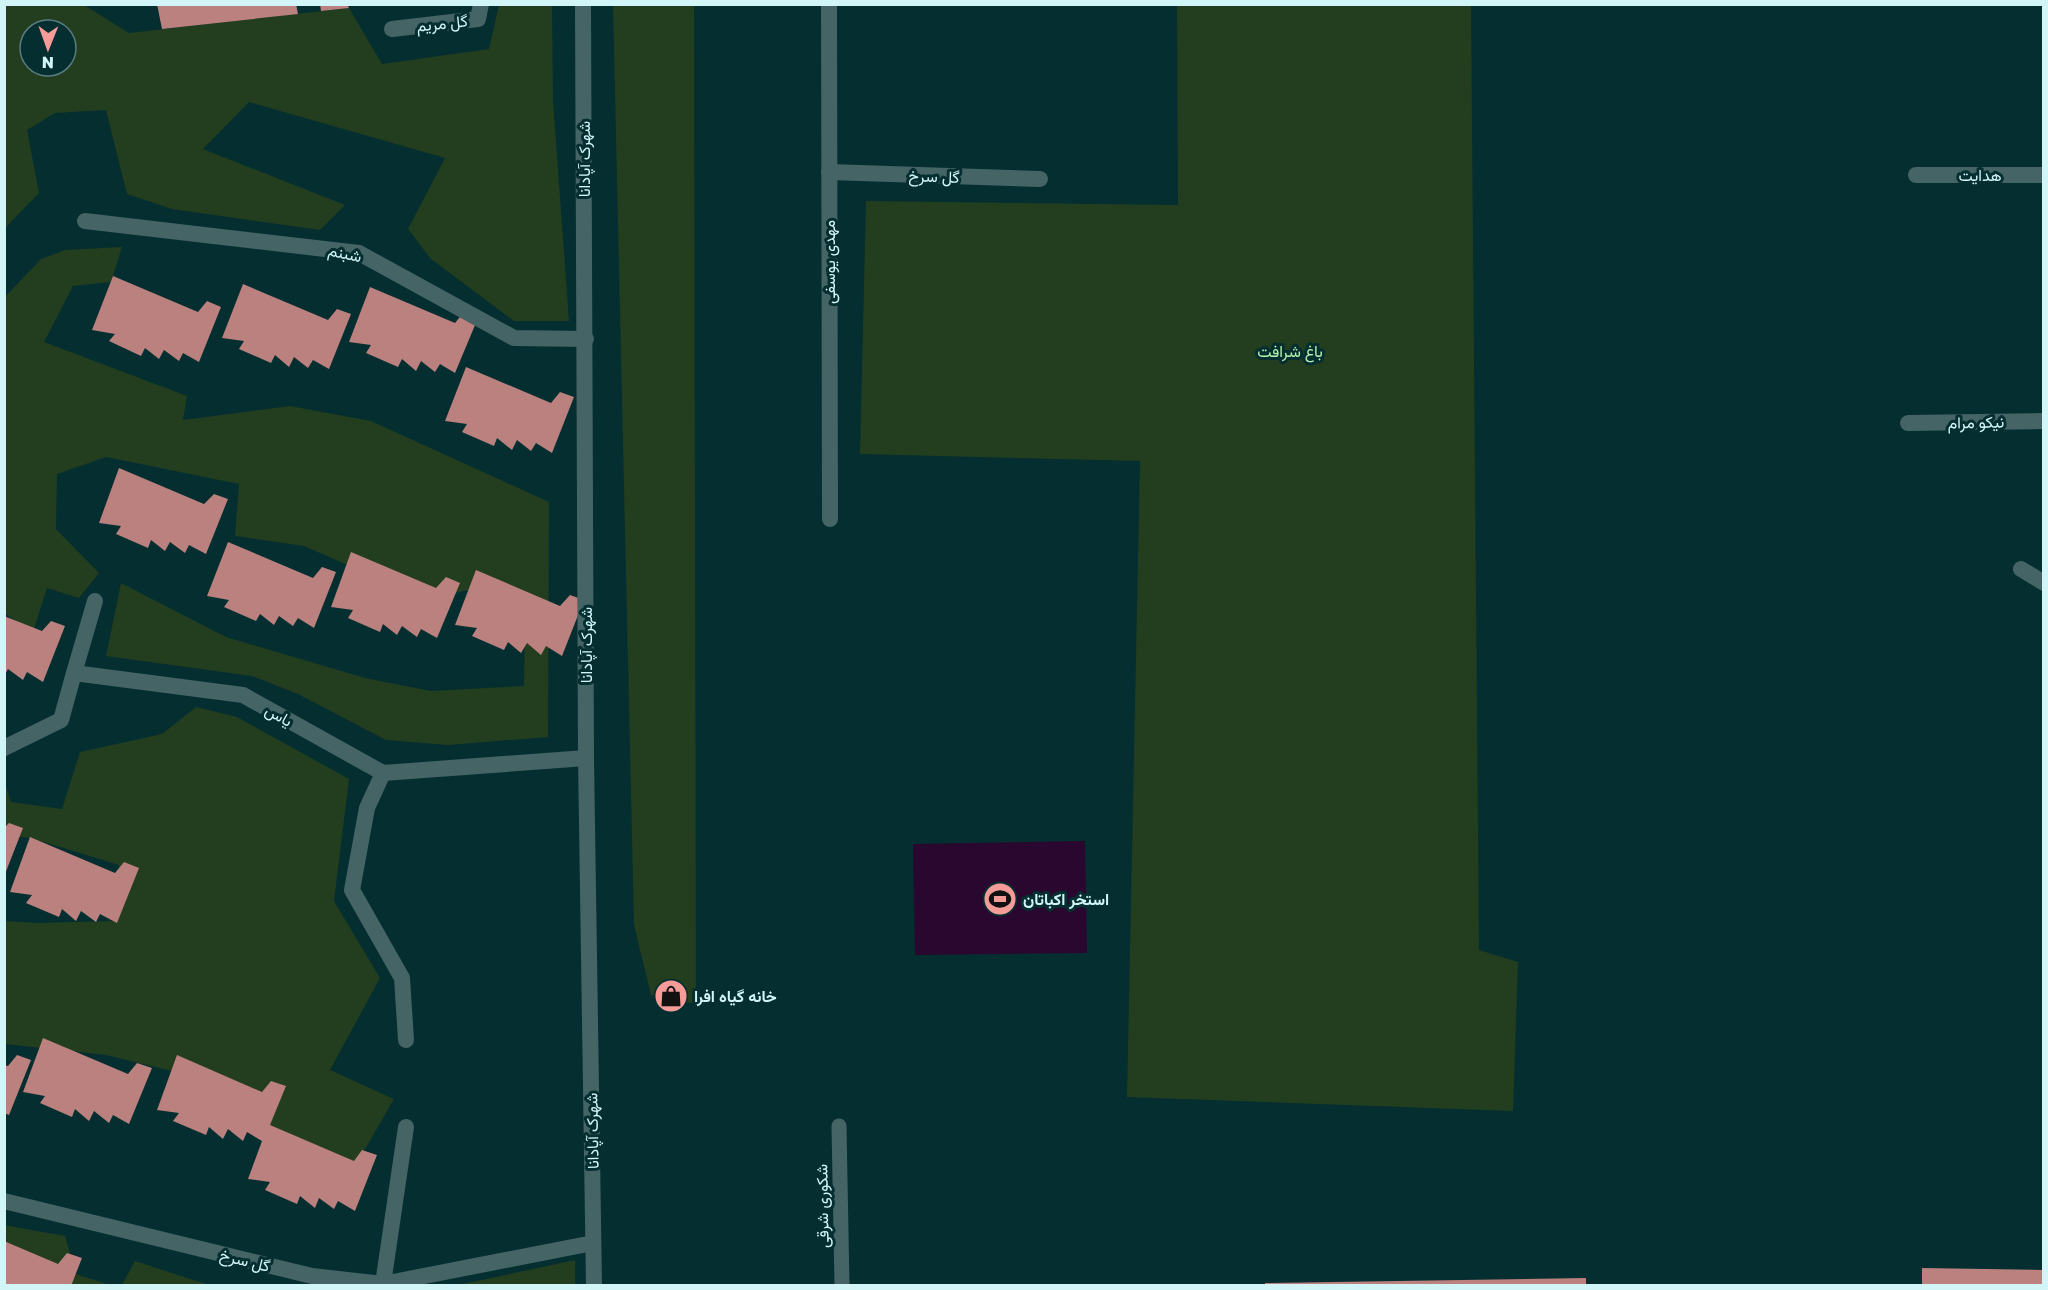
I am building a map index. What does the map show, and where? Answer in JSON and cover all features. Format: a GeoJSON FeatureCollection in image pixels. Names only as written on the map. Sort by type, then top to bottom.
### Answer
{"type":"FeatureCollection","features":[{"type":"Feature","properties":{"kind":"street","name":"گل مریم"},"geometry":{"type":"LineString","coordinates":[[392,29],[478,19],[481,4]]}},
{"type":"Feature","properties":{"kind":"street","name":"شهرک آپادانا"},"geometry":{"type":"LineString","coordinates":[[583,4],[586,758],[594,1286]]}},
{"type":"Feature","properties":{"kind":"street","name":"مهدی یوسفی"},"geometry":{"type":"LineString","coordinates":[[829,4],[830,519]]}},
{"type":"Feature","properties":{"kind":"street","name":"گل سرخ"},"geometry":{"type":"LineString","coordinates":[[829,172],[1040,179]]}},
{"type":"Feature","properties":{"kind":"street","name":"هدایت"},"geometry":{"type":"LineString","coordinates":[[1916,175],[2043,176]]}},
{"type":"Feature","properties":{"kind":"street","name":"شبنم"},"geometry":{"type":"LineString","coordinates":[[85,221],[359,253],[514,338],[586,339]]}},
{"type":"Feature","properties":{"kind":"street","name":"نیکو مرام"},"geometry":{"type":"LineString","coordinates":[[1908,423],[2043,421]]}},
{"type":"Feature","properties":{"kind":"street"},"geometry":{"type":"LineString","coordinates":[[2021,569],[2043,582]]}},
{"type":"Feature","properties":{"kind":"street"},"geometry":{"type":"LineString","coordinates":[[4,748],[62,720],[95,601]]}},
{"type":"Feature","properties":{"kind":"street","name":"یاس"},"geometry":{"type":"LineString","coordinates":[[74,673],[243,695],[383,773]]}},
{"type":"Feature","properties":{"kind":"street"},"geometry":{"type":"LineString","coordinates":[[406,1040],[402,978],[352,890],[367,808],[383,773],[586,758]]}},
{"type":"Feature","properties":{"kind":"street"},"geometry":{"type":"LineString","coordinates":[[383,1284],[406,1127]]}},
{"type":"Feature","properties":{"kind":"street","name":"گل سرخ"},"geometry":{"type":"LineString","coordinates":[[4,1201],[312,1276],[383,1284],[593,1243]]}},
{"type":"Feature","properties":{"kind":"lane","name":"شکوری شرقی"},"geometry":{"type":"LineString","coordinates":[[839,1126],[842,1286]]}},
{"type":"Feature","properties":{"kind":"green space"},"geometry":{"type":"Polygon","coordinates":[[[5,5],[84,5],[129,33],[349,8],[382,64],[489,49],[499,5],[552,5],[553,101],[569,321],[514,321],[431,259],[408,229],[445,158],[249,102],[203,149],[345,205],[320,230],[172,209],[127,194],[106,110],[55,113],[27,130],[39,193],[5,228],[5,5]]]}},
{"type":"Feature","properties":{"kind":"green space"},"geometry":{"type":"Polygon","coordinates":[[[613,5],[694,5],[696,1004],[651,995],[634,925],[613,5]]]}},
{"type":"Feature","properties":{"kind":"green space","name":"باغ شرافت"},"geometry":{"type":"Polygon","coordinates":[[[1177,5],[1471,5],[1479,950],[1518,962],[1513,1111],[1127,1097],[1140,461],[860,454],[866,201],[1178,205],[1177,5]]]}},
{"type":"Feature","properties":{"kind":"green space"},"geometry":{"type":"Polygon","coordinates":[[[122,247],[111,282],[73,286],[44,342],[187,396],[183,420],[290,406],[371,421],[549,502],[548,737],[448,745],[386,740],[298,694],[252,676],[106,656],[121,583],[226,637],[365,678],[431,691],[524,686],[525,606],[469,590],[426,599],[304,546],[235,536],[239,484],[106,457],[57,474],[56,529],[99,573],[79,598],[47,588],[33,632],[5,614],[4,298],[41,259],[65,250],[122,247]]]}},
{"type":"Feature","properties":{"kind":"green space"},"geometry":{"type":"Polygon","coordinates":[[[196,707],[237,717],[349,779],[334,901],[380,978],[330,1070],[394,1099],[349,1177],[188,1075],[106,1055],[5,1044],[5,921],[37,923],[114,921],[119,865],[31,838],[5,835],[4,780],[11,802],[62,809],[80,752],[162,734],[196,707]]]}},
{"type":"Feature","properties":{"kind":"green space"},"geometry":{"type":"Polygon","coordinates":[[[4,1225],[65,1236],[76,1274],[110,1285],[66,1285],[5,1258],[4,1225]]]}},
{"type":"Feature","properties":{"kind":"green space"},"geometry":{"type":"Polygon","coordinates":[[[575,1260],[575,1285],[463,1285],[463,1284],[575,1260]]]}},
{"type":"Feature","properties":{"kind":"green space"},"geometry":{"type":"Polygon","coordinates":[[[135,1261],[209,1285],[122,1285],[135,1261]]]}},
{"type":"Feature","properties":{"kind":"shaded area","name":"استخر اکباتان"},"geometry":{"type":"Polygon","coordinates":[[[1085,841],[1087,953],[915,955],[913,844],[1085,841]]]}},
{"type":"Feature","properties":{"kind":"building"},"geometry":{"type":"Polygon","coordinates":[[[157,4],[296,4],[298,14],[162,29],[157,4]]]}},
{"type":"Feature","properties":{"kind":"building"},"geometry":{"type":"Polygon","coordinates":[[[320,4],[347,4],[349,8],[321,11],[320,4]]]}},
{"type":"Feature","properties":{"kind":"building"},"geometry":{"type":"Polygon","coordinates":[[[113,276],[198,312],[207,301],[221,307],[199,362],[183,353],[179,361],[164,350],[159,359],[145,348],[141,356],[109,341],[115,334],[92,330],[113,276]]]}},
{"type":"Feature","properties":{"kind":"building"},"geometry":{"type":"Polygon","coordinates":[[[243,284],[328,320],[337,309],[351,314],[329,369],[313,360],[308,368],[294,357],[289,367],[275,355],[271,363],[239,349],[244,341],[222,338],[243,284]]]}},
{"type":"Feature","properties":{"kind":"building"},"geometry":{"type":"Polygon","coordinates":[[[370,287],[455,323],[464,312],[478,318],[455,373],[440,364],[435,372],[421,361],[416,371],[402,359],[398,367],[366,353],[371,345],[349,342],[370,287]]]}},
{"type":"Feature","properties":{"kind":"building"},"geometry":{"type":"Polygon","coordinates":[[[466,367],[551,403],[560,392],[574,397],[552,453],[536,443],[531,451],[517,440],[512,450],[497,438],[494,446],[462,432],[467,424],[445,421],[466,367]]]}},
{"type":"Feature","properties":{"kind":"building"},"geometry":{"type":"Polygon","coordinates":[[[119,468],[204,504],[214,494],[228,499],[206,554],[189,545],[185,553],[170,542],[165,551],[151,540],[148,548],[116,534],[121,526],[99,523],[119,468]]]}},
{"type":"Feature","properties":{"kind":"building"},"geometry":{"type":"Polygon","coordinates":[[[228,542],[313,578],[322,567],[336,572],[314,628],[298,618],[293,626],[279,616],[274,625],[260,614],[256,621],[224,607],[229,600],[207,596],[228,542]]]}},
{"type":"Feature","properties":{"kind":"building"},"geometry":{"type":"Polygon","coordinates":[[[351,552],[436,588],[446,577],[460,583],[437,638],[421,629],[417,637],[402,626],[397,635],[383,624],[380,632],[348,618],[353,610],[331,607],[351,552]]]}},
{"type":"Feature","properties":{"kind":"building"},"geometry":{"type":"Polygon","coordinates":[[[476,570],[560,606],[570,595],[584,600],[562,656],[546,646],[541,655],[527,643],[521,653],[508,642],[504,650],[472,636],[477,628],[455,625],[476,570]]]}},
{"type":"Feature","properties":{"kind":"building"},"geometry":{"type":"Polygon","coordinates":[[[4,616],[42,631],[51,621],[65,626],[43,682],[27,672],[23,680],[8,669],[4,676],[4,616]]]}},
{"type":"Feature","properties":{"kind":"building"},"geometry":{"type":"Polygon","coordinates":[[[9,823],[23,828],[5,874],[4,828],[9,823]]]}},
{"type":"Feature","properties":{"kind":"building"},"geometry":{"type":"Polygon","coordinates":[[[30,837],[115,873],[124,862],[139,868],[117,923],[100,914],[96,922],[81,911],[76,921],[62,909],[59,917],[26,903],[32,895],[10,892],[30,837]]]}},
{"type":"Feature","properties":{"kind":"building"},"geometry":{"type":"Polygon","coordinates":[[[43,1038],[128,1074],[137,1063],[152,1068],[129,1124],[113,1115],[109,1123],[94,1111],[89,1121],[75,1109],[72,1117],[40,1103],[45,1096],[23,1092],[43,1038]]]}},
{"type":"Feature","properties":{"kind":"building"},"geometry":{"type":"Polygon","coordinates":[[[17,1055],[31,1060],[9,1115],[4,1113],[4,1065],[8,1066],[17,1055]]]}},
{"type":"Feature","properties":{"kind":"building"},"geometry":{"type":"Polygon","coordinates":[[[177,1055],[262,1092],[271,1081],[286,1086],[270,1125],[354,1161],[362,1150],[377,1155],[355,1211],[338,1201],[334,1209],[319,1198],[315,1208],[300,1196],[297,1204],[265,1190],[270,1182],[248,1179],[262,1141],[247,1132],[243,1141],[228,1129],[223,1139],[209,1127],[206,1135],[173,1121],[179,1113],[157,1110],[177,1055]]]}},
{"type":"Feature","properties":{"kind":"building"},"geometry":{"type":"Polygon","coordinates":[[[4,1241],[58,1264],[67,1253],[82,1258],[71,1286],[4,1286],[4,1241]]]}},
{"type":"Feature","properties":{"kind":"building"},"geometry":{"type":"Polygon","coordinates":[[[1922,1268],[2044,1270],[2044,1286],[1922,1286],[1922,1268]]]}},
{"type":"Feature","properties":{"kind":"building"},"geometry":{"type":"Polygon","coordinates":[[[1586,1278],[1586,1286],[1265,1286],[1265,1283],[1586,1278]]]}},
{"type":"Feature","properties":{"kind":"place","name":"استخر اکباتان"},"geometry":{"type":"Point","coordinates":[1000,899]}},
{"type":"Feature","properties":{"kind":"place","name":"خانه گیاه افرا"},"geometry":{"type":"Point","coordinates":[671,996]}}]}
